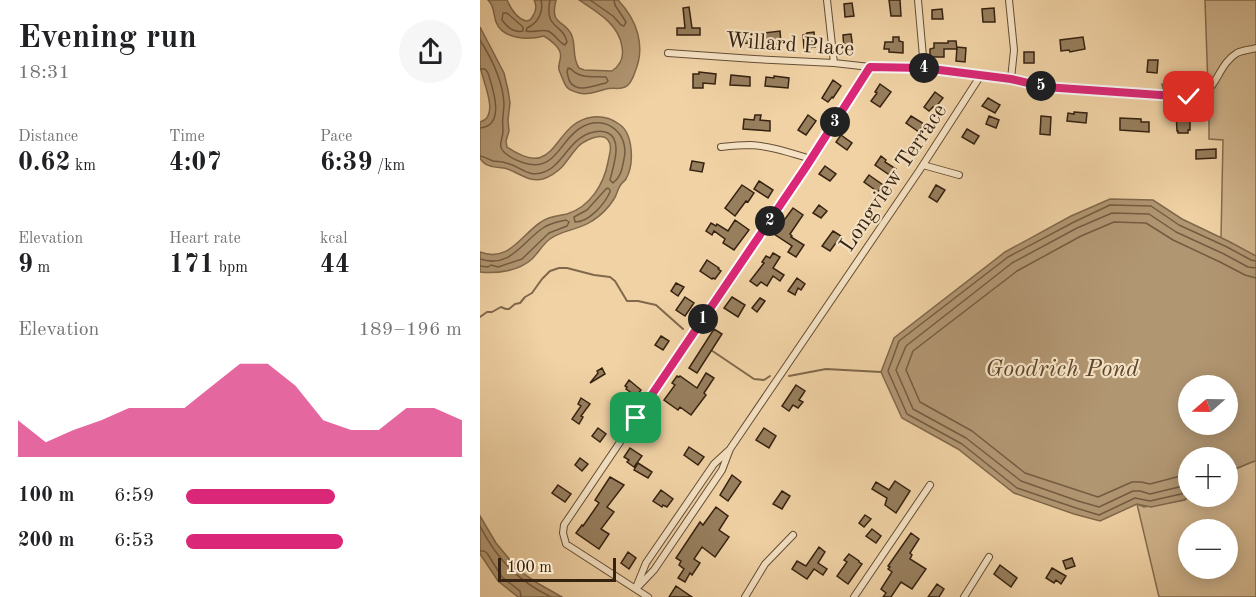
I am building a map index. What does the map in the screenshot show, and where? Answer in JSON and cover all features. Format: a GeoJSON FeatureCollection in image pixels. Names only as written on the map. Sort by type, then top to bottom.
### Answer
{"type":"FeatureCollection","features":[{"type":"Feature","properties":{"kind":"street"},"geometry":{"type":"LineString","coordinates":[[827,0],[834,63]]}},
{"type":"Feature","properties":{"kind":"street"},"geometry":{"type":"LineString","coordinates":[[918,0],[924,68]]}},
{"type":"Feature","properties":{"kind":"street"},"geometry":{"type":"LineString","coordinates":[[1009,0],[1014,50],[1011,79]]}},
{"type":"Feature","properties":{"kind":"street"},"geometry":{"type":"LineString","coordinates":[[981,75],[1045,87],[1197,98],[1211,87],[1228,61],[1236,54],[1256,48]]}},
{"type":"Feature","properties":{"kind":"street","name":"Willard Place"},"geometry":{"type":"LineString","coordinates":[[668,53],[870,67],[924,68],[981,75]]}},
{"type":"Feature","properties":{"kind":"street"},"geometry":{"type":"LineString","coordinates":[[648,597],[566,544],[563,527],[811,159],[870,67]]}},
{"type":"Feature","properties":{"kind":"street","name":"Longview Terrace"},"geometry":{"type":"LineString","coordinates":[[636,589],[646,563],[714,464],[730,449],[981,75]]}},
{"type":"Feature","properties":{"kind":"street"},"geometry":{"type":"LineString","coordinates":[[721,147],[750,145],[811,159]]}},
{"type":"Feature","properties":{"kind":"street"},"geometry":{"type":"LineString","coordinates":[[922,165],[958,175]]}},
{"type":"Feature","properties":{"kind":"street","name":"Longview Terrace"},"geometry":{"type":"LineString","coordinates":[[636,589],[654,570],[722,470],[730,449]]}},
{"type":"Feature","properties":{"kind":"street"},"geometry":{"type":"LineString","coordinates":[[854,597],[930,485]]}},
{"type":"Feature","properties":{"kind":"street"},"geometry":{"type":"LineString","coordinates":[[745,597],[765,564],[793,535]]}},
{"type":"Feature","properties":{"kind":"street"},"geometry":{"type":"LineString","coordinates":[[964,597],[989,557]]}},
{"type":"Feature","properties":{"kind":"shaded area"},"geometry":{"type":"Polygon","coordinates":[[[1205,0],[1256,0],[1256,256],[1221,238],[1223,140],[1209,139],[1209,114],[1168,110],[1162,84],[1208,88],[1205,0]]]}},
{"type":"Feature","properties":{"kind":"shaded area"},"geometry":{"type":"Polygon","coordinates":[[[1256,461],[1256,597],[1159,597],[1137,504],[1144,507],[1178,501],[1178,507],[1238,507],[1238,468],[1256,461]]]}},
{"type":"Feature","properties":{"kind":"water"},"geometry":{"type":"Polygon","coordinates":[[[488,0],[507,0],[512,10],[526,21],[530,20],[535,13],[534,0],[556,0],[554,9],[556,19],[572,36],[579,68],[612,71],[620,63],[623,51],[617,32],[606,19],[579,0],[618,0],[630,16],[638,34],[640,53],[631,81],[623,88],[608,88],[589,94],[571,91],[565,85],[559,70],[561,54],[556,46],[544,36],[524,38],[504,32],[496,22],[493,8],[488,0]]]}},
{"type":"Feature","properties":{"kind":"water"},"geometry":{"type":"Polygon","coordinates":[[[480,27],[504,73],[508,90],[510,103],[507,147],[524,156],[536,158],[546,155],[579,121],[603,117],[619,124],[624,129],[628,135],[631,150],[629,173],[612,202],[601,214],[587,224],[550,239],[527,263],[508,271],[480,272],[480,252],[499,254],[507,251],[544,220],[567,214],[583,206],[595,194],[603,178],[610,148],[605,138],[591,138],[579,146],[558,171],[538,180],[484,163],[480,158],[480,122],[486,119],[490,106],[480,66],[480,27]]]}},
{"type":"Feature","properties":{"kind":"water","name":"Goodrich Pond"},"geometry":{"type":"Polygon","coordinates":[[[1110,199],[1153,200],[1182,219],[1256,256],[1256,461],[1238,468],[1238,447],[1178,447],[1178,501],[1151,507],[1137,504],[1100,521],[1014,493],[958,449],[902,418],[881,372],[894,338],[1005,252],[1071,216],[1110,199]]]}},
{"type":"Feature","properties":{"kind":"water"},"geometry":{"type":"Polygon","coordinates":[[[480,516],[496,543],[524,574],[562,597],[518,597],[498,581],[480,554],[480,516]]]}},
{"type":"Feature","properties":{"kind":"building"},"geometry":{"type":"Polygon","coordinates":[[[889,0],[900,0],[901,16],[891,16],[889,0]]]}},
{"type":"Feature","properties":{"kind":"building"},"geometry":{"type":"Polygon","coordinates":[[[852,3],[854,16],[845,17],[844,4],[852,3]]]}},
{"type":"Feature","properties":{"kind":"building"},"geometry":{"type":"Polygon","coordinates":[[[689,7],[692,28],[700,28],[700,35],[677,35],[677,28],[685,28],[683,8],[689,7]]]}},
{"type":"Feature","properties":{"kind":"building"},"geometry":{"type":"Polygon","coordinates":[[[994,8],[995,22],[983,22],[982,9],[994,8]]]}},
{"type":"Feature","properties":{"kind":"building"},"geometry":{"type":"Polygon","coordinates":[[[942,9],[943,19],[932,19],[932,10],[942,9]]]}},
{"type":"Feature","properties":{"kind":"building"},"geometry":{"type":"Polygon","coordinates":[[[780,31],[781,44],[739,43],[740,32],[780,31]]]}},
{"type":"Feature","properties":{"kind":"building"},"geometry":{"type":"Polygon","coordinates":[[[814,32],[815,47],[804,48],[803,35],[814,32]]]}},
{"type":"Feature","properties":{"kind":"building"},"geometry":{"type":"Polygon","coordinates":[[[851,34],[853,49],[844,50],[843,35],[851,34]]]}},
{"type":"Feature","properties":{"kind":"building"},"geometry":{"type":"Polygon","coordinates":[[[893,37],[899,37],[899,41],[903,42],[903,53],[889,52],[889,49],[884,49],[885,42],[893,42],[893,37]]]}},
{"type":"Feature","properties":{"kind":"building"},"geometry":{"type":"Polygon","coordinates":[[[1083,37],[1085,49],[1061,51],[1060,40],[1083,37]]]}},
{"type":"Feature","properties":{"kind":"building"},"geometry":{"type":"Polygon","coordinates":[[[948,41],[956,41],[957,49],[944,49],[944,57],[930,57],[930,49],[934,48],[934,43],[948,43],[948,41]]]}},
{"type":"Feature","properties":{"kind":"building"},"geometry":{"type":"Polygon","coordinates":[[[957,47],[966,48],[965,62],[956,61],[957,47]]]}},
{"type":"Feature","properties":{"kind":"building"},"geometry":{"type":"Polygon","coordinates":[[[1024,52],[1034,52],[1034,63],[1024,63],[1024,52]]]}},
{"type":"Feature","properties":{"kind":"building"},"geometry":{"type":"Polygon","coordinates":[[[1148,60],[1158,60],[1157,73],[1147,72],[1148,60]]]}},
{"type":"Feature","properties":{"kind":"building"},"geometry":{"type":"Polygon","coordinates":[[[699,72],[716,74],[715,84],[703,83],[703,88],[693,88],[693,74],[699,74],[699,72]]]}},
{"type":"Feature","properties":{"kind":"building"},"geometry":{"type":"Polygon","coordinates":[[[731,75],[750,77],[750,86],[730,85],[731,75]]]}},
{"type":"Feature","properties":{"kind":"building"},"geometry":{"type":"Polygon","coordinates":[[[774,76],[789,78],[788,88],[765,86],[766,77],[774,78],[774,76]]]}},
{"type":"Feature","properties":{"kind":"building"},"geometry":{"type":"Polygon","coordinates":[[[833,80],[841,86],[828,102],[822,98],[833,80]]]}},
{"type":"Feature","properties":{"kind":"building"},"geometry":{"type":"Polygon","coordinates":[[[880,84],[891,92],[880,107],[871,101],[880,84]]]}},
{"type":"Feature","properties":{"kind":"building"},"geometry":{"type":"Polygon","coordinates":[[[935,92],[943,98],[935,108],[929,111],[924,107],[935,92]]]}},
{"type":"Feature","properties":{"kind":"building"},"geometry":{"type":"Polygon","coordinates":[[[988,98],[1000,105],[995,113],[982,106],[988,98]]]}},
{"type":"Feature","properties":{"kind":"building"},"geometry":{"type":"Polygon","coordinates":[[[1188,111],[1190,114],[1188,133],[1177,131],[1176,113],[1188,111]]]}},
{"type":"Feature","properties":{"kind":"building"},"geometry":{"type":"Polygon","coordinates":[[[1074,112],[1087,113],[1086,123],[1067,121],[1068,113],[1074,114],[1074,112]]]}},
{"type":"Feature","properties":{"kind":"building"},"geometry":{"type":"Polygon","coordinates":[[[755,115],[761,115],[760,120],[770,121],[770,131],[743,129],[744,119],[754,120],[755,115]]]}},
{"type":"Feature","properties":{"kind":"building"},"geometry":{"type":"Polygon","coordinates":[[[808,115],[816,121],[806,135],[798,130],[808,115]]]}},
{"type":"Feature","properties":{"kind":"building"},"geometry":{"type":"Polygon","coordinates":[[[911,116],[924,124],[919,132],[906,123],[911,116]]]}},
{"type":"Feature","properties":{"kind":"building"},"geometry":{"type":"Polygon","coordinates":[[[989,116],[999,120],[996,128],[986,124],[989,116]]]}},
{"type":"Feature","properties":{"kind":"building"},"geometry":{"type":"Polygon","coordinates":[[[1041,116],[1051,117],[1050,135],[1040,134],[1041,116]]]}},
{"type":"Feature","properties":{"kind":"building"},"geometry":{"type":"Polygon","coordinates":[[[1120,118],[1141,119],[1141,122],[1149,122],[1149,132],[1120,130],[1120,118]]]}},
{"type":"Feature","properties":{"kind":"building"},"geometry":{"type":"Polygon","coordinates":[[[967,129],[979,136],[974,144],[962,137],[967,129]]]}},
{"type":"Feature","properties":{"kind":"building"},"geometry":{"type":"Polygon","coordinates":[[[841,135],[852,143],[847,150],[836,142],[841,135]]]}},
{"type":"Feature","properties":{"kind":"building"},"geometry":{"type":"Polygon","coordinates":[[[1216,149],[1216,158],[1196,159],[1196,150],[1216,149]]]}},
{"type":"Feature","properties":{"kind":"building"},"geometry":{"type":"Polygon","coordinates":[[[881,156],[886,160],[885,162],[896,169],[891,176],[875,165],[881,156]]]}},
{"type":"Feature","properties":{"kind":"building"},"geometry":{"type":"Polygon","coordinates":[[[692,161],[704,163],[702,172],[690,170],[692,161]]]}},
{"type":"Feature","properties":{"kind":"building"},"geometry":{"type":"Polygon","coordinates":[[[825,166],[836,174],[830,181],[819,174],[825,166]]]}},
{"type":"Feature","properties":{"kind":"building"},"geometry":{"type":"Polygon","coordinates":[[[869,175],[883,185],[878,192],[864,182],[869,175]]]}},
{"type":"Feature","properties":{"kind":"building"},"geometry":{"type":"Polygon","coordinates":[[[759,181],[773,190],[768,198],[754,189],[759,181]]]}},
{"type":"Feature","properties":{"kind":"building"},"geometry":{"type":"Polygon","coordinates":[[[742,185],[754,193],[735,216],[725,208],[742,185]]]}},
{"type":"Feature","properties":{"kind":"building"},"geometry":{"type":"Polygon","coordinates":[[[936,185],[945,190],[937,202],[929,197],[936,185]]]}},
{"type":"Feature","properties":{"kind":"building"},"geometry":{"type":"Polygon","coordinates":[[[819,205],[827,211],[821,218],[813,213],[819,205]]]}},
{"type":"Feature","properties":{"kind":"building"},"geometry":{"type":"Polygon","coordinates":[[[793,208],[803,215],[790,234],[804,245],[796,257],[788,252],[792,246],[774,234],[793,208]]]}},
{"type":"Feature","properties":{"kind":"building"},"geometry":{"type":"Polygon","coordinates":[[[735,220],[749,230],[734,250],[723,243],[725,239],[714,231],[712,235],[706,231],[711,223],[728,231],[735,220]]]}},
{"type":"Feature","properties":{"kind":"building"},"geometry":{"type":"Polygon","coordinates":[[[833,231],[841,236],[830,251],[822,246],[833,231]]]}},
{"type":"Feature","properties":{"kind":"building"},"geometry":{"type":"Polygon","coordinates":[[[773,253],[780,257],[773,268],[784,275],[780,281],[773,276],[767,286],[761,282],[757,286],[750,281],[764,263],[762,262],[766,256],[770,258],[773,253]]]}},
{"type":"Feature","properties":{"kind":"building"},"geometry":{"type":"Polygon","coordinates":[[[707,260],[721,271],[715,279],[700,271],[707,260]]]}},
{"type":"Feature","properties":{"kind":"building"},"geometry":{"type":"Polygon","coordinates":[[[797,278],[805,284],[801,290],[798,288],[795,295],[788,291],[797,278]]]}},
{"type":"Feature","properties":{"kind":"building"},"geometry":{"type":"Polygon","coordinates":[[[676,283],[684,287],[678,296],[671,291],[676,283]]]}},
{"type":"Feature","properties":{"kind":"building"},"geometry":{"type":"Polygon","coordinates":[[[685,297],[694,303],[685,316],[676,310],[685,297]]]}},
{"type":"Feature","properties":{"kind":"building"},"geometry":{"type":"Polygon","coordinates":[[[732,297],[745,305],[738,317],[724,308],[732,297]]]}},
{"type":"Feature","properties":{"kind":"building"},"geometry":{"type":"Polygon","coordinates":[[[760,298],[765,301],[757,312],[752,308],[760,298]]]}},
{"type":"Feature","properties":{"kind":"building"},"geometry":{"type":"Polygon","coordinates":[[[714,329],[722,334],[697,373],[689,368],[714,329]]]}},
{"type":"Feature","properties":{"kind":"building"},"geometry":{"type":"Polygon","coordinates":[[[661,336],[669,341],[663,350],[655,345],[661,336]]]}},
{"type":"Feature","properties":{"kind":"building"},"geometry":{"type":"Polygon","coordinates":[[[602,368],[605,374],[590,383],[598,373],[597,371],[602,368]]]}},
{"type":"Feature","properties":{"kind":"building"},"geometry":{"type":"Polygon","coordinates":[[[706,373],[714,378],[704,393],[706,395],[691,415],[680,407],[678,410],[664,400],[675,385],[672,383],[677,376],[697,388],[706,373]]]}},
{"type":"Feature","properties":{"kind":"building"},"geometry":{"type":"Polygon","coordinates":[[[629,380],[641,390],[636,396],[626,389],[625,386],[629,380]]]}},
{"type":"Feature","properties":{"kind":"building"},"geometry":{"type":"Polygon","coordinates":[[[796,385],[805,391],[799,400],[803,402],[798,408],[793,405],[789,411],[782,406],[796,385]]]}},
{"type":"Feature","properties":{"kind":"building"},"geometry":{"type":"Polygon","coordinates":[[[581,398],[590,404],[581,416],[583,417],[579,424],[572,419],[581,406],[578,404],[581,398]]]}},
{"type":"Feature","properties":{"kind":"building"},"geometry":{"type":"Polygon","coordinates":[[[598,428],[606,434],[600,442],[592,436],[598,428]]]}},
{"type":"Feature","properties":{"kind":"building"},"geometry":{"type":"Polygon","coordinates":[[[764,428],[776,436],[769,448],[756,440],[764,428]]]}},
{"type":"Feature","properties":{"kind":"building"},"geometry":{"type":"Polygon","coordinates":[[[689,447],[704,457],[698,465],[684,455],[689,447]]]}},
{"type":"Feature","properties":{"kind":"building"},"geometry":{"type":"Polygon","coordinates":[[[630,448],[642,456],[634,467],[624,457],[630,448]]]}},
{"type":"Feature","properties":{"kind":"building"},"geometry":{"type":"Polygon","coordinates":[[[580,458],[588,464],[582,471],[575,465],[580,458]]]}},
{"type":"Feature","properties":{"kind":"building"},"geometry":{"type":"Polygon","coordinates":[[[638,463],[652,472],[648,478],[634,470],[638,463]]]}},
{"type":"Feature","properties":{"kind":"building"},"geometry":{"type":"Polygon","coordinates":[[[732,475],[741,482],[728,501],[720,495],[732,475]]]}},
{"type":"Feature","properties":{"kind":"building"},"geometry":{"type":"Polygon","coordinates":[[[610,477],[624,485],[607,507],[614,512],[601,529],[609,534],[599,549],[576,533],[599,503],[595,500],[610,477]]]}},
{"type":"Feature","properties":{"kind":"building"},"geometry":{"type":"Polygon","coordinates":[[[895,481],[910,491],[896,513],[885,505],[887,498],[872,489],[876,482],[889,490],[895,481]]]}},
{"type":"Feature","properties":{"kind":"building"},"geometry":{"type":"Polygon","coordinates":[[[558,485],[571,494],[565,502],[552,493],[558,485]]]}},
{"type":"Feature","properties":{"kind":"building"},"geometry":{"type":"Polygon","coordinates":[[[661,490],[673,499],[667,507],[663,505],[662,507],[653,501],[661,490]]]}},
{"type":"Feature","properties":{"kind":"building"},"geometry":{"type":"Polygon","coordinates":[[[782,491],[790,496],[782,509],[773,504],[782,491]]]}},
{"type":"Feature","properties":{"kind":"building"},"geometry":{"type":"Polygon","coordinates":[[[716,507],[728,516],[719,530],[729,537],[715,557],[702,547],[694,559],[700,563],[685,582],[678,578],[684,569],[679,565],[681,561],[676,558],[700,522],[703,525],[716,507]]]}},
{"type":"Feature","properties":{"kind":"building"},"geometry":{"type":"Polygon","coordinates":[[[865,515],[871,519],[864,527],[859,523],[865,515]]]}},
{"type":"Feature","properties":{"kind":"building"},"geometry":{"type":"Polygon","coordinates":[[[872,529],[881,536],[876,543],[866,536],[872,529]]]}},
{"type":"Feature","properties":{"kind":"building"},"geometry":{"type":"Polygon","coordinates":[[[911,533],[919,539],[910,553],[912,555],[910,559],[926,569],[912,589],[901,582],[891,597],[883,597],[886,593],[881,589],[892,572],[888,566],[911,533]]]}},
{"type":"Feature","properties":{"kind":"building"},"geometry":{"type":"Polygon","coordinates":[[[819,547],[825,552],[818,563],[827,569],[823,575],[814,569],[807,579],[792,569],[797,561],[806,566],[819,547]]]}},
{"type":"Feature","properties":{"kind":"building"},"geometry":{"type":"Polygon","coordinates":[[[628,552],[636,558],[629,569],[621,563],[628,552]]]}},
{"type":"Feature","properties":{"kind":"building"},"geometry":{"type":"Polygon","coordinates":[[[849,554],[862,564],[848,584],[837,576],[847,562],[844,560],[849,554]]]}},
{"type":"Feature","properties":{"kind":"building"},"geometry":{"type":"Polygon","coordinates":[[[1072,558],[1075,566],[1066,569],[1063,561],[1072,558]]]}},
{"type":"Feature","properties":{"kind":"building"},"geometry":{"type":"Polygon","coordinates":[[[1000,565],[1017,578],[1011,587],[994,574],[1000,565]]]}},
{"type":"Feature","properties":{"kind":"building"},"geometry":{"type":"Polygon","coordinates":[[[1052,568],[1066,576],[1061,584],[1056,580],[1054,583],[1046,578],[1052,568]]]}},
{"type":"Feature","properties":{"kind":"building"},"geometry":{"type":"Polygon","coordinates":[[[937,584],[944,589],[939,597],[928,597],[937,584]]]}},
{"type":"Feature","properties":{"kind":"building"},"geometry":{"type":"Polygon","coordinates":[[[676,586],[692,597],[669,597],[676,586]]]}},
{"type":"Feature","properties":{"kind":"waterway"},"geometry":{"type":"LineString","coordinates":[[480,317],[501,307],[509,309],[520,303],[532,293],[550,271],[567,268],[610,277],[627,301],[656,305],[683,329]]}},
{"type":"Feature","properties":{"kind":"waterway"},"geometry":{"type":"LineString","coordinates":[[711,350],[754,379],[764,380],[770,376]]}},
{"type":"Feature","properties":{"kind":"waterway"},"geometry":{"type":"LineString","coordinates":[[789,376],[826,369],[881,372]]}},
{"type":"Feature","properties":{"kind":"route"},"geometry":{"type":"LineString","coordinates":[[636,418],[806,167],[870,67],[924,68],[1011,79],[1045,87],[1189,97]]}}]}
